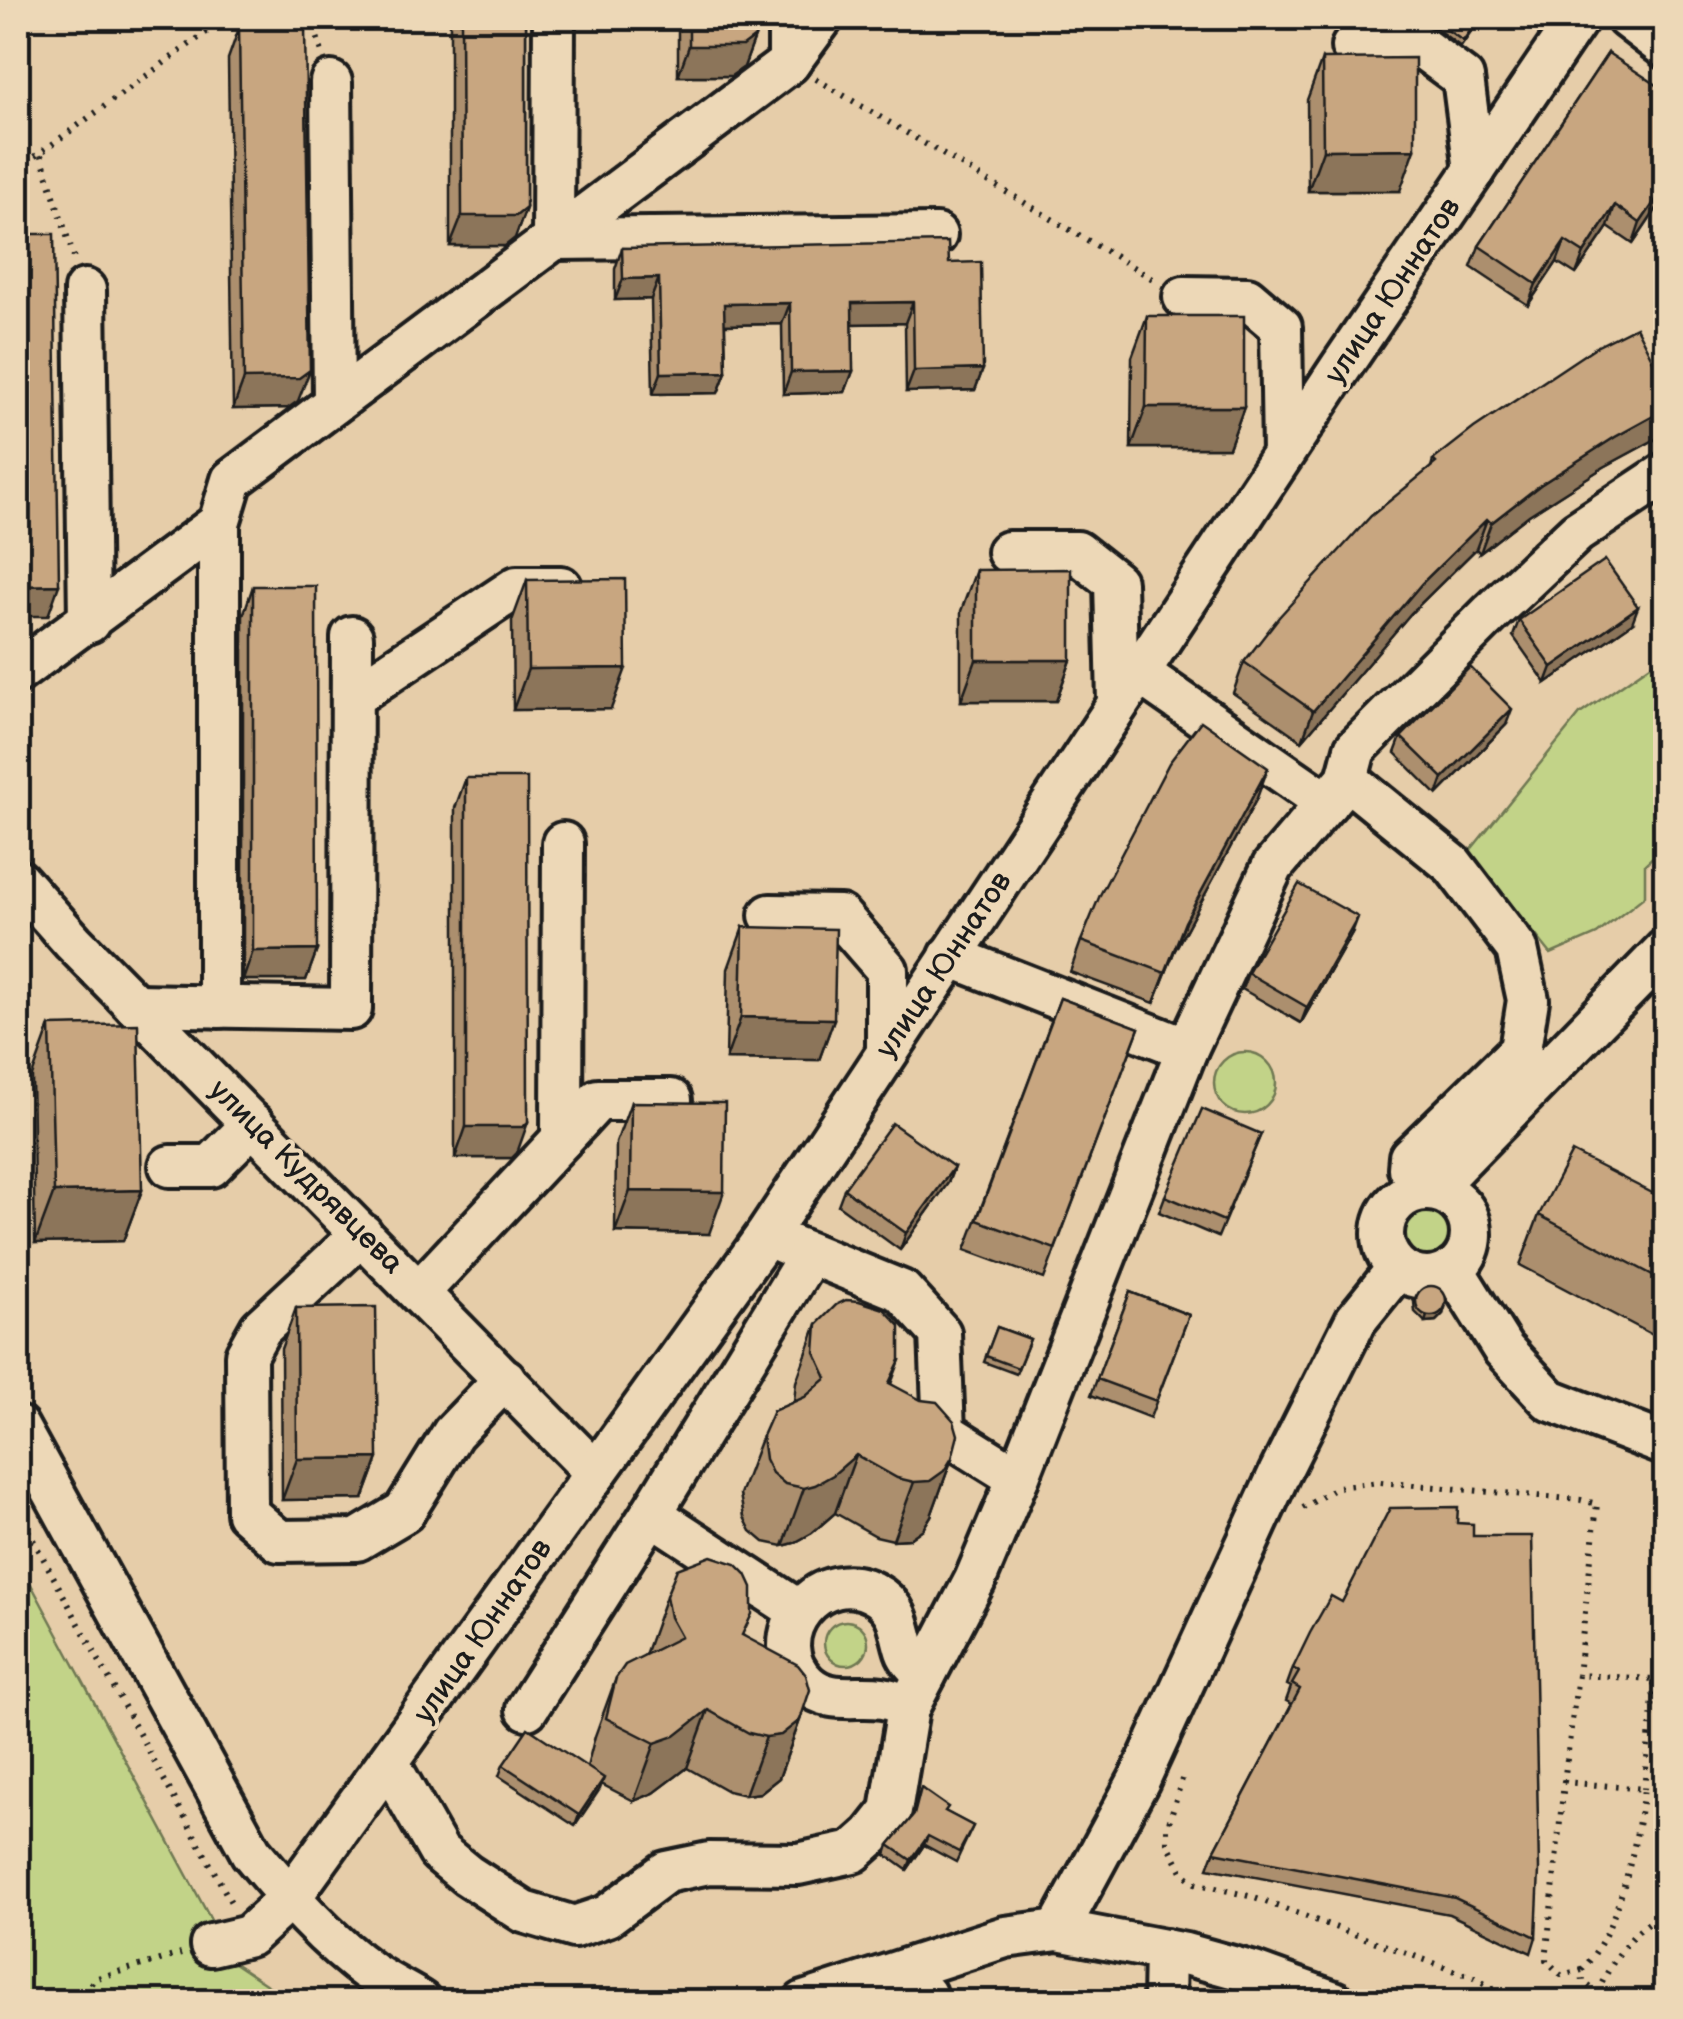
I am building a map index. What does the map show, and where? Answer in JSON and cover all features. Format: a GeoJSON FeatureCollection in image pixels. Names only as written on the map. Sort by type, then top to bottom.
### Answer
{"type":"FeatureCollection","features":[{"type":"Feature","properties":{"kind":"street"},"geometry":{"type":"LineString","coordinates":[[553,239],[554,18]]}},
{"type":"Feature","properties":{"kind":"street"},"geometry":{"type":"LineString","coordinates":[[789,18],[789,63]]}},
{"type":"Feature","properties":{"kind":"street"},"geometry":{"type":"LineString","coordinates":[[219,1008],[219,523],[232,480],[789,63],[822,18]]}},
{"type":"Feature","properties":{"kind":"street","name":"улица Юннатов"},"geometry":{"type":"LineString","coordinates":[[230,1941],[290,1898],[766,1236],[1283,454],[1578,18]]}},
{"type":"Feature","properties":{"kind":"street"},"geometry":{"type":"LineString","coordinates":[[1628,18],[1666,48]]}},
{"type":"Feature","properties":{"kind":"street"},"geometry":{"type":"LineString","coordinates":[[1352,46],[1421,46],[1464,78],[1475,170]]}},
{"type":"Feature","properties":{"kind":"street"},"geometry":{"type":"LineString","coordinates":[[331,82],[334,403]]}},
{"type":"Feature","properties":{"kind":"street"},"geometry":{"type":"LineString","coordinates":[[553,239],[936,235]]}},
{"type":"Feature","properties":{"kind":"street"},"geometry":{"type":"LineString","coordinates":[[85,290],[89,622]]}},
{"type":"Feature","properties":{"kind":"street"},"geometry":{"type":"LineString","coordinates":[[1184,297],[1247,298],[1281,327],[1283,454]]}},
{"type":"Feature","properties":{"kind":"street"},"geometry":{"type":"LineString","coordinates":[[389,1764],[439,1852],[524,1912],[574,1927],[607,1916],[666,1872],[709,1863],[798,1864],[853,1852],[892,1810],[916,1691],[975,1580],[1186,1049],[1273,866],[1337,791],[1355,749],[1492,612],[1577,532],[1666,473]]}},
{"type":"Feature","properties":{"kind":"street"},"geometry":{"type":"LineString","coordinates":[[18,672],[219,523]]}},
{"type":"Feature","properties":{"kind":"street"},"geometry":{"type":"LineString","coordinates":[[1008,552],[1077,552],[1115,582],[1128,687],[1337,791],[1453,865],[1517,949],[1528,1000],[1520,1050],[1410,1157],[1410,1168],[1420,1178],[1438,1186],[1467,1213],[1472,1230],[1470,1248],[1461,1263],[1430,1278],[1413,1277],[1398,1268],[1387,1254],[1382,1238],[1384,1220],[1392,1205],[1406,1194],[1438,1186],[1666,949]]}},
{"type":"Feature","properties":{"kind":"street"},"geometry":{"type":"LineString","coordinates":[[352,696],[517,587],[561,587]]}},
{"type":"Feature","properties":{"kind":"street"},"geometry":{"type":"LineString","coordinates":[[135,1005],[351,1009],[352,638]]}},
{"type":"Feature","properties":{"kind":"street"},"geometry":{"type":"LineString","coordinates":[[562,1139],[564,843]]}},
{"type":"Feature","properties":{"kind":"street","name":"улица Кудрявцева"},"geometry":{"type":"LineString","coordinates":[[18,880],[135,1005],[596,1473]]}},
{"type":"Feature","properties":{"kind":"street"},"geometry":{"type":"LineString","coordinates":[[770,915],[840,916],[887,970],[887,1051]]}},
{"type":"Feature","properties":{"kind":"street"},"geometry":{"type":"LineString","coordinates":[[950,956],[1186,1049]]}},
{"type":"Feature","properties":{"kind":"street"},"geometry":{"type":"LineString","coordinates":[[419,1292],[598,1100],[671,1100]]}},
{"type":"Feature","properties":{"kind":"street"},"geometry":{"type":"LineString","coordinates":[[170,1166],[211,1166],[253,1124]]}},
{"type":"Feature","properties":{"kind":"street"},"geometry":{"type":"LineString","coordinates":[[362,1234],[262,1328],[246,1355],[247,1514],[279,1541],[357,1540],[404,1512],[452,1433],[505,1378]]}},
{"type":"Feature","properties":{"kind":"street"},"geometry":{"type":"LineString","coordinates":[[766,1236],[902,1291],[940,1333],[944,1432],[1018,1478]]}},
{"type":"Feature","properties":{"kind":"street"},"geometry":{"type":"LineString","coordinates":[[526,1709],[810,1254]]}},
{"type":"Feature","properties":{"kind":"street"},"geometry":{"type":"LineString","coordinates":[[1058,1930],[1139,1780],[1279,1474],[1356,1320],[1398,1268]]}},
{"type":"Feature","properties":{"kind":"street"},"geometry":{"type":"LineString","coordinates":[[1453,1269],[1503,1349],[1550,1400],[1665,1444]]}},
{"type":"Feature","properties":{"kind":"street"},"geometry":{"type":"LineString","coordinates":[[18,1427],[251,1852],[290,1898],[373,1974],[421,2002]]}},
{"type":"Feature","properties":{"kind":"street"},"geometry":{"type":"LineString","coordinates":[[651,1514],[798,1610]]}},
{"type":"Feature","properties":{"kind":"street"},"geometry":{"type":"LineString","coordinates":[[838,1586],[872,1593],[895,1613],[902,1626],[916,1691],[893,1698],[845,1698],[819,1693],[804,1682],[790,1653],[792,1625],[798,1610],[810,1599],[838,1586]]}},
{"type":"Feature","properties":{"kind":"street"},"geometry":{"type":"LineString","coordinates":[[804,2002],[920,1995],[1005,1937],[1058,1930],[1254,1972],[1316,2000]]}},
{"type":"Feature","properties":{"kind":"street"},"geometry":{"type":"LineString","coordinates":[[1164,2002],[1165,1950]]}},
{"type":"Feature","properties":{"kind":"path"},"geometry":{"type":"LineString","coordinates":[[18,170],[226,18]]}},
{"type":"Feature","properties":{"kind":"path"},"geometry":{"type":"LineString","coordinates":[[789,63],[1184,297]]}},
{"type":"Feature","properties":{"kind":"path"},"geometry":{"type":"LineString","coordinates":[[41,155],[85,290]]}},
{"type":"Feature","properties":{"kind":"path"},"geometry":{"type":"LineString","coordinates":[[1296,1519],[1305,1506],[1337,1487],[1380,1482],[1597,1504],[1546,1960],[1561,1975],[1582,1970],[1599,1952],[1622,1892],[1639,1826],[1655,1679],[1578,1674]]}},
{"type":"Feature","properties":{"kind":"path"},"geometry":{"type":"LineString","coordinates":[[18,1512],[230,1941],[94,1979],[80,2002]]}},
{"type":"Feature","properties":{"kind":"path"},"geometry":{"type":"LineString","coordinates":[[1183,1775],[1166,1829],[1183,1874],[1195,1883],[1248,1896],[1462,1974],[1516,2002]]}},
{"type":"Feature","properties":{"kind":"path"},"geometry":{"type":"LineString","coordinates":[[1564,1782],[1644,1789]]}},
{"type":"Feature","properties":{"kind":"path"},"geometry":{"type":"LineString","coordinates":[[1594,2002],[1614,1958],[1644,1926],[1666,1914]]}},
{"type":"Feature","properties":{"kind":"path"},"geometry":{"type":"LineString","coordinates":[[1582,1970],[1583,1982],[1597,1992]]}},
{"type":"Feature","properties":{"kind":"green space"},"geometry":{"type":"Polygon","coordinates":[[[1665,655],[1665,846],[1645,864],[1645,896],[1597,934],[1551,954],[1469,852],[1580,714],[1665,655]]]}},
{"type":"Feature","properties":{"kind":"green space"},"geometry":{"type":"Polygon","coordinates":[[[1245,1052],[1267,1061],[1276,1083],[1267,1105],[1245,1114],[1223,1105],[1214,1083],[1223,1061],[1245,1052]]]}},
{"type":"Feature","properties":{"kind":"green space"},"geometry":{"type":"Polygon","coordinates":[[[1427,1198],[1452,1209],[1463,1234],[1452,1259],[1427,1270],[1402,1259],[1391,1234],[1402,1209],[1427,1198]]]}},
{"type":"Feature","properties":{"kind":"green space"},"geometry":{"type":"Polygon","coordinates":[[[18,1560],[234,1963],[291,2001],[18,2001],[18,1560]]]}},
{"type":"Feature","properties":{"kind":"green space"},"geometry":{"type":"Polygon","coordinates":[[[846,1621],[862,1627],[868,1643],[862,1659],[846,1665],[830,1659],[824,1643],[830,1627],[846,1621]]]}},
{"type":"Feature","properties":{"kind":"building"},"geometry":{"type":"Polygon","coordinates":[[[461,18],[526,18],[526,208],[516,216],[462,216],[461,18]]]}},
{"type":"Feature","properties":{"kind":"building"},"geometry":{"type":"Polygon","coordinates":[[[689,18],[755,18],[755,37],[743,46],[689,46],[689,18]]]}},
{"type":"Feature","properties":{"kind":"building"},"geometry":{"type":"Polygon","coordinates":[[[1439,18],[1479,18],[1463,41],[1436,22],[1439,18]]]}},
{"type":"Feature","properties":{"kind":"building"},"geometry":{"type":"Polygon","coordinates":[[[305,27],[310,370],[299,378],[244,379],[239,28],[305,27]]]}},
{"type":"Feature","properties":{"kind":"building"},"geometry":{"type":"Polygon","coordinates":[[[1608,53],[1666,91],[1666,154],[1661,160],[1666,163],[1666,185],[1640,223],[1615,205],[1584,253],[1565,241],[1536,284],[1479,246],[1608,53]]]}},
{"type":"Feature","properties":{"kind":"building"},"geometry":{"type":"Polygon","coordinates":[[[1415,58],[1415,149],[1323,150],[1322,59],[1415,58]]]}},
{"type":"Feature","properties":{"kind":"building"},"geometry":{"type":"Polygon","coordinates":[[[18,234],[54,234],[59,585],[18,586],[18,234]]]}},
{"type":"Feature","properties":{"kind":"building"},"geometry":{"type":"Polygon","coordinates":[[[948,242],[949,263],[981,262],[983,369],[914,371],[913,302],[852,303],[853,371],[791,372],[790,303],[724,304],[726,372],[661,373],[659,278],[623,279],[622,248],[948,242]]]}},
{"type":"Feature","properties":{"kind":"building"},"geometry":{"type":"Polygon","coordinates":[[[1147,316],[1244,316],[1244,407],[1146,407],[1147,316]]]}},
{"type":"Feature","properties":{"kind":"building"},"geometry":{"type":"Polygon","coordinates":[[[1636,327],[1666,386],[1666,409],[1540,485],[1491,523],[1487,519],[1422,583],[1313,711],[1244,662],[1279,617],[1371,516],[1436,463],[1433,460],[1594,348],[1636,327]]]}},
{"type":"Feature","properties":{"kind":"building"},"geometry":{"type":"Polygon","coordinates":[[[1605,560],[1638,607],[1552,667],[1519,620],[1605,560]]]}},
{"type":"Feature","properties":{"kind":"building"},"geometry":{"type":"Polygon","coordinates":[[[1071,569],[1071,660],[976,660],[976,570],[1071,569]]]}},
{"type":"Feature","properties":{"kind":"building"},"geometry":{"type":"Polygon","coordinates":[[[625,579],[626,668],[528,669],[527,580],[625,579]]]}},
{"type":"Feature","properties":{"kind":"building"},"geometry":{"type":"Polygon","coordinates":[[[253,586],[316,586],[317,950],[253,951],[253,586]]]}},
{"type":"Feature","properties":{"kind":"building"},"geometry":{"type":"Polygon","coordinates":[[[1470,667],[1512,709],[1443,778],[1401,737],[1470,667]]]}},
{"type":"Feature","properties":{"kind":"building"},"geometry":{"type":"Polygon","coordinates":[[[1201,721],[1268,768],[1185,922],[1165,973],[1081,941],[1100,895],[1169,763],[1201,721]]]}},
{"type":"Feature","properties":{"kind":"building"},"geometry":{"type":"Polygon","coordinates":[[[466,778],[527,778],[528,1122],[523,1127],[466,1127],[466,778]]]}},
{"type":"Feature","properties":{"kind":"building"},"geometry":{"type":"Polygon","coordinates":[[[1299,884],[1358,917],[1307,1007],[1248,973],[1299,884]]]}},
{"type":"Feature","properties":{"kind":"building"},"geometry":{"type":"Polygon","coordinates":[[[743,927],[836,929],[834,1019],[741,1017],[743,927]]]}},
{"type":"Feature","properties":{"kind":"building"},"geometry":{"type":"Polygon","coordinates":[[[1060,998],[1139,1028],[1055,1249],[977,1220],[1060,998]]]}},
{"type":"Feature","properties":{"kind":"building"},"geometry":{"type":"Polygon","coordinates":[[[138,1024],[142,1190],[54,1192],[50,1026],[138,1024]]]}},
{"type":"Feature","properties":{"kind":"building"},"geometry":{"type":"Polygon","coordinates":[[[631,1102],[725,1103],[724,1192],[630,1191],[631,1102]]]}},
{"type":"Feature","properties":{"kind":"building"},"geometry":{"type":"Polygon","coordinates":[[[1202,1109],[1261,1134],[1224,1221],[1165,1196],[1202,1109]]]}},
{"type":"Feature","properties":{"kind":"building"},"geometry":{"type":"Polygon","coordinates":[[[892,1123],[954,1167],[906,1233],[844,1189],[892,1123]]]}},
{"type":"Feature","properties":{"kind":"building"},"geometry":{"type":"Polygon","coordinates":[[[1572,1152],[1666,1200],[1666,1282],[1539,1215],[1572,1152]]]}},
{"type":"Feature","properties":{"kind":"building"},"geometry":{"type":"Polygon","coordinates":[[[1431,1286],[1445,1295],[1446,1301],[1437,1315],[1431,1316],[1417,1307],[1416,1301],[1425,1287],[1431,1286]]]}},
{"type":"Feature","properties":{"kind":"building"},"geometry":{"type":"Polygon","coordinates":[[[1130,1292],[1189,1315],[1156,1401],[1097,1379],[1130,1292]]]}},
{"type":"Feature","properties":{"kind":"building"},"geometry":{"type":"Polygon","coordinates":[[[846,1300],[884,1309],[900,1326],[900,1360],[889,1383],[921,1400],[937,1402],[954,1421],[958,1435],[952,1458],[944,1471],[930,1481],[897,1478],[856,1455],[833,1475],[804,1488],[785,1484],[772,1473],[765,1459],[762,1436],[773,1411],[805,1397],[827,1378],[815,1352],[817,1324],[846,1300]]]}},
{"type":"Feature","properties":{"kind":"building"},"geometry":{"type":"Polygon","coordinates":[[[376,1307],[378,1458],[297,1459],[296,1308],[376,1307]]]}},
{"type":"Feature","properties":{"kind":"building"},"geometry":{"type":"Polygon","coordinates":[[[997,1327],[1030,1339],[1018,1368],[986,1356],[997,1327]]]}},
{"type":"Feature","properties":{"kind":"building"},"geometry":{"type":"Polygon","coordinates":[[[1458,1507],[1457,1523],[1473,1524],[1473,1536],[1532,1536],[1539,1870],[1536,1937],[1455,1898],[1214,1852],[1300,1689],[1292,1684],[1299,1672],[1293,1668],[1310,1633],[1331,1596],[1342,1602],[1390,1508],[1458,1507]]]}},
{"type":"Feature","properties":{"kind":"building"},"geometry":{"type":"Polygon","coordinates":[[[711,1556],[736,1564],[752,1587],[752,1614],[742,1635],[798,1665],[810,1690],[800,1720],[781,1735],[749,1733],[708,1710],[675,1736],[655,1743],[606,1718],[616,1678],[625,1665],[681,1637],[670,1617],[666,1596],[677,1569],[711,1556]]]}},
{"type":"Feature","properties":{"kind":"building"},"geometry":{"type":"Polygon","coordinates":[[[528,1728],[604,1778],[579,1815],[503,1765],[528,1728]]]}},
{"type":"Feature","properties":{"kind":"building"},"geometry":{"type":"Polygon","coordinates":[[[921,1788],[948,1807],[945,1811],[973,1826],[959,1852],[928,1836],[911,1860],[889,1845],[914,1815],[921,1788]]]}}]}
